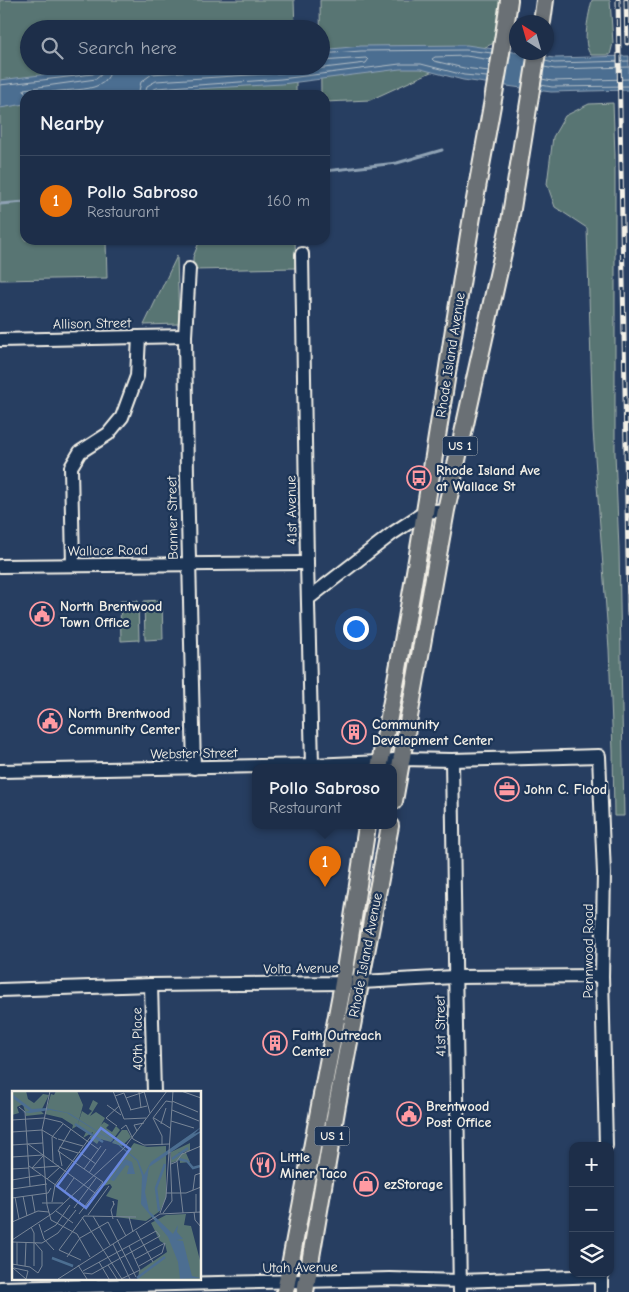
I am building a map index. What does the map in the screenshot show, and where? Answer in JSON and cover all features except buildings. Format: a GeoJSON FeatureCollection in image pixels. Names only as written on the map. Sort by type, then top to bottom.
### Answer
{"type":"FeatureCollection","features":[{"type":"Feature","properties":{"kind":"main road","name":"Rhode Island Avenue"},"geometry":{"type":"LineString","coordinates":[[380,764],[467,247],[503,48],[509,0]]}},
{"type":"Feature","properties":{"kind":"main road"},"geometry":{"type":"LineString","coordinates":[[543,15],[545,0]]}},
{"type":"Feature","properties":{"kind":"main road","name":"Rhode Island Avenue"},"geometry":{"type":"LineString","coordinates":[[397,783],[446,510],[510,221],[536,60]]}},
{"type":"Feature","properties":{"kind":"main road","name":"Rhode Island Avenue"},"geometry":{"type":"LineString","coordinates":[[286,1287],[343,983],[367,829]]}},
{"type":"Feature","properties":{"kind":"main road","name":"Rhode Island Avenue"},"geometry":{"type":"LineString","coordinates":[[306,1287],[360,981],[389,829]]}},
{"type":"Feature","properties":{"kind":"street","name":"41st Avenue"},"geometry":{"type":"LineString","coordinates":[[302,254],[312,764]]}},
{"type":"Feature","properties":{"kind":"street","name":"Banner Street"},"geometry":{"type":"LineString","coordinates":[[189,269],[186,336],[188,564],[194,768]]}},
{"type":"Feature","properties":{"kind":"street","name":"Allison Street"},"geometry":{"type":"LineString","coordinates":[[0,340],[186,336]]}},
{"type":"Feature","properties":{"kind":"street"},"geometry":{"type":"LineString","coordinates":[[73,565],[71,467],[80,452],[108,434],[122,417],[136,376],[139,337]]}},
{"type":"Feature","properties":{"kind":"street"},"geometry":{"type":"LineString","coordinates":[[309,598],[393,533],[424,512],[446,510]]}},
{"type":"Feature","properties":{"kind":"street","name":"Wallace Road"},"geometry":{"type":"LineString","coordinates":[[0,566],[307,563]]}},
{"type":"Feature","properties":{"kind":"street","name":"Webster Street"},"geometry":{"type":"LineString","coordinates":[[384,764],[401,759],[452,760],[599,756]]}},
{"type":"Feature","properties":{"kind":"street","name":"Pennwood Road"},"geometry":{"type":"LineString","coordinates":[[599,756],[604,874],[602,976],[606,1142]]}},
{"type":"Feature","properties":{"kind":"street","name":"41st Street"},"geometry":{"type":"LineString","coordinates":[[452,760],[460,1286]]}},
{"type":"Feature","properties":{"kind":"street","name":"Webster Street"},"geometry":{"type":"LineString","coordinates":[[0,771],[252,767]]}},
{"type":"Feature","properties":{"kind":"street","name":"Volta Avenue"},"geometry":{"type":"LineString","coordinates":[[0,990],[343,983],[454,977],[602,976]]}},
{"type":"Feature","properties":{"kind":"street","name":"40th Place"},"geometry":{"type":"LineString","coordinates":[[151,986],[154,1091]]}},
{"type":"Feature","properties":{"kind":"street","name":"Utah Avenue"},"geometry":{"type":"LineString","coordinates":[[0,1288],[158,1281],[306,1287],[390,1279],[460,1286],[576,1277]]}},
{"type":"Feature","properties":{"kind":"street"},"geometry":{"type":"LineString","coordinates":[[601,1292],[602,1277]]}},
{"type":"Feature","properties":{"kind":"green space"},"geometry":{"type":"Polygon","coordinates":[[[0,0],[294,0],[295,20],[20,20],[20,75],[296,75],[296,90],[20,90],[20,245],[106,245],[107,278],[0,280],[0,0]]]}},
{"type":"Feature","properties":{"kind":"green space"},"geometry":{"type":"Polygon","coordinates":[[[320,0],[500,0],[494,43],[370,100],[330,102],[330,90],[321,90],[321,75],[330,75],[330,20],[320,20],[320,0]]]}},
{"type":"Feature","properties":{"kind":"green space"},"geometry":{"type":"Polygon","coordinates":[[[592,0],[610,0],[613,43],[610,55],[591,55],[588,50],[586,36],[592,0]]]}},
{"type":"Feature","properties":{"kind":"green space"},"geometry":{"type":"Polygon","coordinates":[[[613,103],[615,155],[615,453],[619,549],[624,816],[614,816],[609,649],[593,430],[587,228],[555,207],[547,184],[553,137],[565,116],[589,104],[613,103]]]}},
{"type":"Feature","properties":{"kind":"green space"},"geometry":{"type":"Polygon","coordinates":[[[198,245],[295,245],[296,268],[193,270],[193,257],[198,245]]]}},
{"type":"Feature","properties":{"kind":"green space"},"geometry":{"type":"Polygon","coordinates":[[[177,256],[179,324],[144,325],[177,256]]]}},
{"type":"Feature","properties":{"kind":"green space"},"geometry":{"type":"Polygon","coordinates":[[[162,600],[163,639],[145,640],[144,601],[162,600]]]}},
{"type":"Feature","properties":{"kind":"green space"},"geometry":{"type":"Polygon","coordinates":[[[120,601],[138,601],[139,640],[121,641],[120,601]]]}},
{"type":"Feature","properties":{"kind":"water"},"geometry":{"type":"Polygon","coordinates":[[[467,45],[509,51],[509,60],[629,56],[629,90],[551,92],[463,80],[421,69],[400,69],[282,84],[185,90],[20,90],[20,105],[0,108],[0,80],[40,75],[330,75],[330,49],[361,46],[467,45]]]}},
{"type":"Feature","properties":{"kind":"waterway"},"geometry":{"type":"LineString","coordinates":[[330,170],[397,163],[442,150]]}},
{"type":"Feature","properties":{"kind":"waterway"},"geometry":{"type":"LineString","coordinates":[[0,204],[20,202]]}},
{"type":"Feature","properties":{"kind":"railway"},"geometry":{"type":"LineString","coordinates":[[618,0],[629,614]]}},
{"type":"Feature","properties":{"kind":"railway"},"geometry":{"type":"LineString","coordinates":[[626,0],[627,43]]}},
{"type":"Feature","properties":{"kind":"place","name":"Rhode Island Ave at Wallace St"},"geometry":{"type":"Point","coordinates":[419,478]}},
{"type":"Feature","properties":{"kind":"place","name":"North Brentwood Town Office"},"geometry":{"type":"Point","coordinates":[42,614]}},
{"type":"Feature","properties":{"kind":"place","name":"North Brentwood Community Center"},"geometry":{"type":"Point","coordinates":[50,721]}},
{"type":"Feature","properties":{"kind":"place","name":"Community Development Center"},"geometry":{"type":"Point","coordinates":[354,732]}},
{"type":"Feature","properties":{"kind":"place","name":"John C. Flood"},"geometry":{"type":"Point","coordinates":[507,789]}},
{"type":"Feature","properties":{"kind":"place","name":"Pollo Sabroso"},"geometry":{"type":"Point","coordinates":[325,887]}},
{"type":"Feature","properties":{"kind":"place","name":"Faith Outreach Center"},"geometry":{"type":"Point","coordinates":[275,1043]}},
{"type":"Feature","properties":{"kind":"place","name":"Brentwood Post Office"},"geometry":{"type":"Point","coordinates":[409,1114]}},
{"type":"Feature","properties":{"kind":"place","name":"Little Miner Taco"},"geometry":{"type":"Point","coordinates":[263,1165]}},
{"type":"Feature","properties":{"kind":"place","name":"ezStorage"},"geometry":{"type":"Point","coordinates":[366,1184]}}]}
